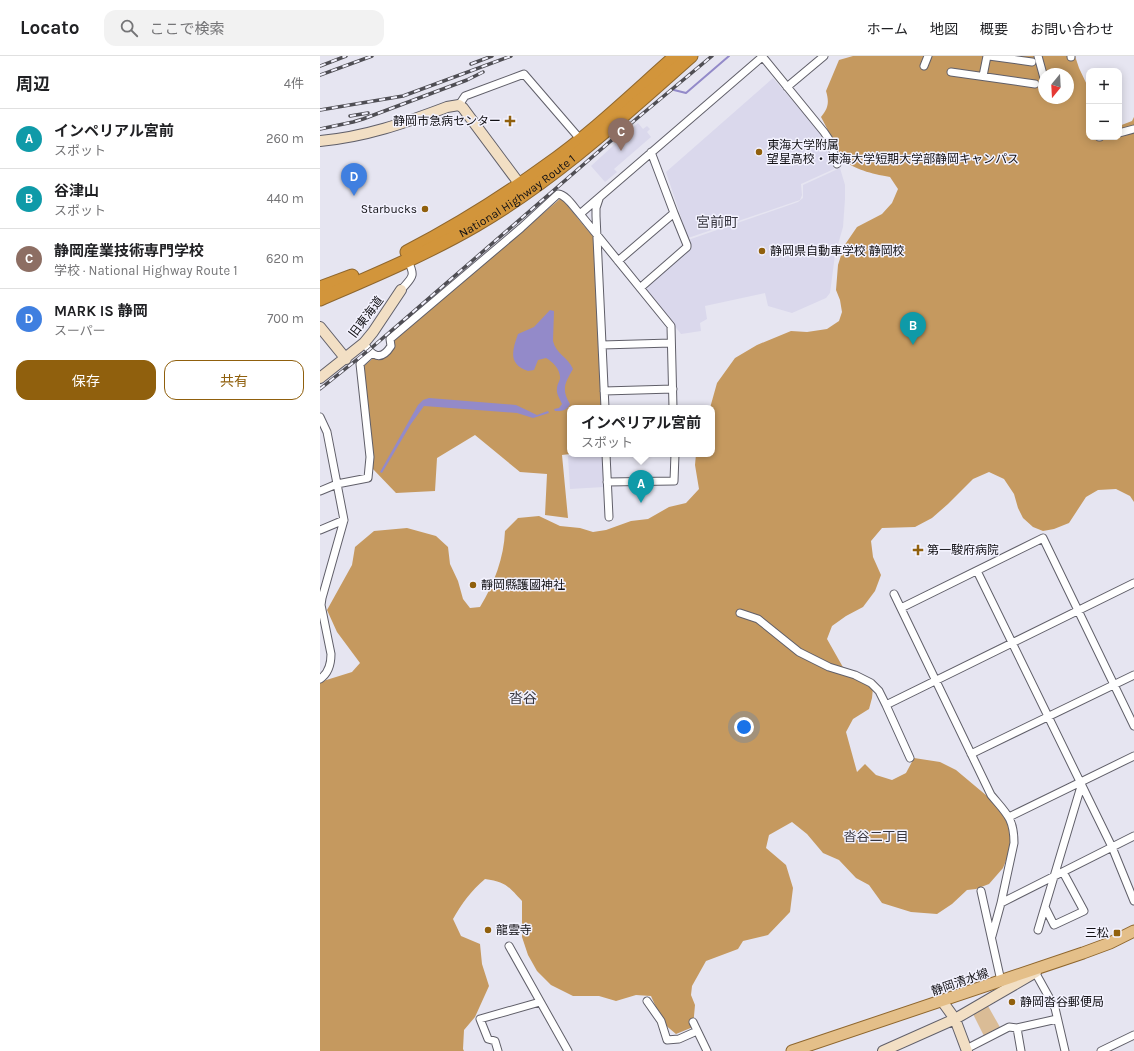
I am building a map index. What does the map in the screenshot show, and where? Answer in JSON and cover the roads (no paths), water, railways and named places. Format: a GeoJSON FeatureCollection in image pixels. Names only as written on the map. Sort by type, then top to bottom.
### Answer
{"type":"FeatureCollection","features":[{"type":"Feature","properties":{"kind":"highway","name":"National Highway Route 1"},"geometry":{"type":"LineString","coordinates":[[320,298],[408,261],[478,224],[523,188],[546,166],[580,139],[676,56]]}},
{"type":"Feature","properties":{"kind":"highway","name":"National Highway Route 1"},"geometry":{"type":"LineString","coordinates":[[320,288],[372,269],[403,254],[523,188],[580,152],[691,56]]}},
{"type":"Feature","properties":{"kind":"main road","name":"静岡清水線"},"geometry":{"type":"LineString","coordinates":[[792,1051],[1038,970],[1110,943],[1134,931]]}},
{"type":"Feature","properties":{"kind":"street"},"geometry":{"type":"LineString","coordinates":[[673,72],[680,56]]}},
{"type":"Feature","properties":{"kind":"street"},"geometry":{"type":"LineString","coordinates":[[580,214],[762,56],[824,132],[832,146],[837,164]]}},
{"type":"Feature","properties":{"kind":"street"},"geometry":{"type":"LineString","coordinates":[[787,87],[824,56]]}},
{"type":"Feature","properties":{"kind":"street"},"geometry":{"type":"LineString","coordinates":[[924,66],[928,56]]}},
{"type":"Feature","properties":{"kind":"street"},"geometry":{"type":"LineString","coordinates":[[983,76],[988,56],[1032,62]]}},
{"type":"Feature","properties":{"kind":"street"},"geometry":{"type":"LineString","coordinates":[[1038,56],[1041,68]]}},
{"type":"Feature","properties":{"kind":"street"},"geometry":{"type":"LineString","coordinates":[[952,72],[1035,84]]}},
{"type":"Feature","properties":{"kind":"street"},"geometry":{"type":"LineString","coordinates":[[459,105],[464,96],[524,74],[580,139]]}},
{"type":"Feature","properties":{"kind":"street"},"geometry":{"type":"LineString","coordinates":[[459,105],[473,120],[523,188]]}},
{"type":"Feature","properties":{"kind":"street"},"geometry":{"type":"LineString","coordinates":[[320,141],[340,140],[376,132],[447,107],[459,105]]}},
{"type":"Feature","properties":{"kind":"street"},"geometry":{"type":"LineString","coordinates":[[1122,132],[1134,130]]}},
{"type":"Feature","properties":{"kind":"street"},"geometry":{"type":"LineString","coordinates":[[640,288],[687,247],[651,152]]}},
{"type":"Feature","properties":{"kind":"street"},"geometry":{"type":"LineString","coordinates":[[364,343],[372,354],[378,356],[383,354],[390,346],[390,339],[521,228],[558,194],[562,194],[671,326],[673,405]]}},
{"type":"Feature","properties":{"kind":"street"},"geometry":{"type":"LineString","coordinates":[[600,197],[596,208],[604,405]]}},
{"type":"Feature","properties":{"kind":"street"},"geometry":{"type":"LineString","coordinates":[[618,261],[674,213]]}},
{"type":"Feature","properties":{"kind":"street","name":"旧東海道"},"geometry":{"type":"LineString","coordinates":[[320,378],[346,359],[364,343],[373,332],[412,276],[413,271],[408,261]]}},
{"type":"Feature","properties":{"kind":"street"},"geometry":{"type":"LineString","coordinates":[[320,327],[346,359]]}},
{"type":"Feature","properties":{"kind":"street"},"geometry":{"type":"LineString","coordinates":[[602,346],[671,343]]}},
{"type":"Feature","properties":{"kind":"street"},"geometry":{"type":"LineString","coordinates":[[320,491],[337,484],[368,478],[370,457],[360,364],[372,354]]}},
{"type":"Feature","properties":{"kind":"street"},"geometry":{"type":"LineString","coordinates":[[604,391],[673,389]]}},
{"type":"Feature","properties":{"kind":"street"},"geometry":{"type":"LineString","coordinates":[[320,417],[327,432],[344,520],[322,598],[321,605],[331,654],[331,662],[330,667],[320,679]]}},
{"type":"Feature","properties":{"kind":"street"},"geometry":{"type":"LineString","coordinates":[[606,457],[609,517]]}},
{"type":"Feature","properties":{"kind":"street"},"geometry":{"type":"LineString","coordinates":[[607,482],[674,481],[675,457]]}},
{"type":"Feature","properties":{"kind":"street"},"geometry":{"type":"LineString","coordinates":[[320,530],[344,520]]}},
{"type":"Feature","properties":{"kind":"street"},"geometry":{"type":"LineString","coordinates":[[901,608],[1043,538],[1134,726]]}},
{"type":"Feature","properties":{"kind":"street"},"geometry":{"type":"LineString","coordinates":[[978,571],[1112,847],[1134,901]]}},
{"type":"Feature","properties":{"kind":"street"},"geometry":{"type":"LineString","coordinates":[[886,705],[1134,583]]}},
{"type":"Feature","properties":{"kind":"street"},"geometry":{"type":"LineString","coordinates":[[894,594],[991,795],[1009,817],[1014,843],[992,936]]}},
{"type":"Feature","properties":{"kind":"street"},"geometry":{"type":"LineString","coordinates":[[740,613],[758,619],[799,652],[871,683],[879,691],[910,758]]}},
{"type":"Feature","properties":{"kind":"street"},"geometry":{"type":"LineString","coordinates":[[971,754],[1134,675]]}},
{"type":"Feature","properties":{"kind":"street"},"geometry":{"type":"LineString","coordinates":[[1009,817],[1134,756]]}},
{"type":"Feature","properties":{"kind":"street"},"geometry":{"type":"LineString","coordinates":[[1038,930],[1081,783]]}},
{"type":"Feature","properties":{"kind":"street"},"geometry":{"type":"LineString","coordinates":[[1000,903],[1134,836]]}},
{"type":"Feature","properties":{"kind":"street"},"geometry":{"type":"LineString","coordinates":[[1045,907],[1054,925],[1084,911],[1063,872]]}},
{"type":"Feature","properties":{"kind":"street"},"geometry":{"type":"LineString","coordinates":[[981,891],[1001,981]]}},
{"type":"Feature","properties":{"kind":"street"},"geometry":{"type":"LineString","coordinates":[[510,946],[568,1051]]}},
{"type":"Feature","properties":{"kind":"street"},"geometry":{"type":"LineString","coordinates":[[883,1051],[955,1019],[1038,970],[1054,1008],[1065,1051]]}},
{"type":"Feature","properties":{"kind":"street"},"geometry":{"type":"LineString","coordinates":[[647,1001],[661,1021],[667,1040],[679,1039],[697,1031]]}},
{"type":"Feature","properties":{"kind":"street"},"geometry":{"type":"LineString","coordinates":[[942,1001],[955,1019],[967,1050],[1009,1027],[1017,1028],[1057,1019]]}},
{"type":"Feature","properties":{"kind":"street"},"geometry":{"type":"LineString","coordinates":[[498,1051],[495,1041],[488,1039],[480,1019],[540,1002]]}},
{"type":"Feature","properties":{"kind":"street"},"geometry":{"type":"LineString","coordinates":[[693,1022],[707,1051]]}},
{"type":"Feature","properties":{"kind":"street"},"geometry":{"type":"LineString","coordinates":[[1017,1028],[1021,1051]]}},
{"type":"Feature","properties":{"kind":"street"},"geometry":{"type":"LineString","coordinates":[[1101,1051],[1134,1035]]}},
{"type":"Feature","properties":{"kind":"waterway"},"geometry":{"type":"LineString","coordinates":[[674,90],[686,93],[729,56]]}},
{"type":"Feature","properties":{"kind":"railway"},"geometry":{"type":"LineString","coordinates":[[320,66],[346,56]]}},
{"type":"Feature","properties":{"kind":"railway"},"geometry":{"type":"LineString","coordinates":[[320,75],[372,56]]}},
{"type":"Feature","properties":{"kind":"railway"},"geometry":{"type":"LineString","coordinates":[[471,64],[492,56]]}},
{"type":"Feature","properties":{"kind":"railway"},"geometry":{"type":"LineString","coordinates":[[320,110],[403,96],[511,56]]}},
{"type":"Feature","properties":{"kind":"railway"},"geometry":{"type":"LineString","coordinates":[[320,389],[369,350],[635,120],[712,56]]}},
{"type":"Feature","properties":{"kind":"railway"},"geometry":{"type":"LineString","coordinates":[[320,129],[363,119],[467,80],[483,72]]}},
{"type":"Feature","properties":{"kind":"railway"},"geometry":{"type":"LineString","coordinates":[[350,116],[368,113]]}},
{"type":"Feature","properties":{"kind":"place","name":"静岡市急病センター"},"geometry":{"type":"Point","coordinates":[510,121]}},
{"type":"Feature","properties":{"kind":"place","name":"静岡産業技術専門学校"},"geometry":{"type":"Point","coordinates":[621,151]}},
{"type":"Feature","properties":{"kind":"place","name":"東海大学附属 望星高校・東海大学短期大学部静岡キャンパス"},"geometry":{"type":"Point","coordinates":[759,152]}},
{"type":"Feature","properties":{"kind":"place","name":"MARK IS 静岡"},"geometry":{"type":"Point","coordinates":[354,196]}},
{"type":"Feature","properties":{"kind":"place","name":"Starbucks"},"geometry":{"type":"Point","coordinates":[425,209]}},
{"type":"Feature","properties":{"kind":"place","name":"静岡県自動車学校 静岡校"},"geometry":{"type":"Point","coordinates":[762,251]}},
{"type":"Feature","properties":{"kind":"place","name":"谷津山"},"geometry":{"type":"Point","coordinates":[913,345]}},
{"type":"Feature","properties":{"kind":"place","name":"インペリアル宮前"},"geometry":{"type":"Point","coordinates":[641,503]}},
{"type":"Feature","properties":{"kind":"place","name":"第一駿府病院"},"geometry":{"type":"Point","coordinates":[918,550]}},
{"type":"Feature","properties":{"kind":"place","name":"靜岡縣護國神社"},"geometry":{"type":"Point","coordinates":[473,585]}},
{"type":"Feature","properties":{"kind":"place","name":"龍雲寺"},"geometry":{"type":"Point","coordinates":[488,930]}},
{"type":"Feature","properties":{"kind":"place","name":"三松"},"geometry":{"type":"Point","coordinates":[1117,933]}},
{"type":"Feature","properties":{"kind":"place","name":"静岡沓谷郵便局"},"geometry":{"type":"Point","coordinates":[1012,1002]}},
{"type":"Feature","properties":{"kind":"district","name":"宮前町"},"geometry":{"type":"Point","coordinates":[717,222]}},
{"type":"Feature","properties":{"kind":"district","name":"沓谷"},"geometry":{"type":"Point","coordinates":[523,698]}},
{"type":"Feature","properties":{"kind":"district","name":"沓谷二丁目"},"geometry":{"type":"Point","coordinates":[876,836]}}]}
